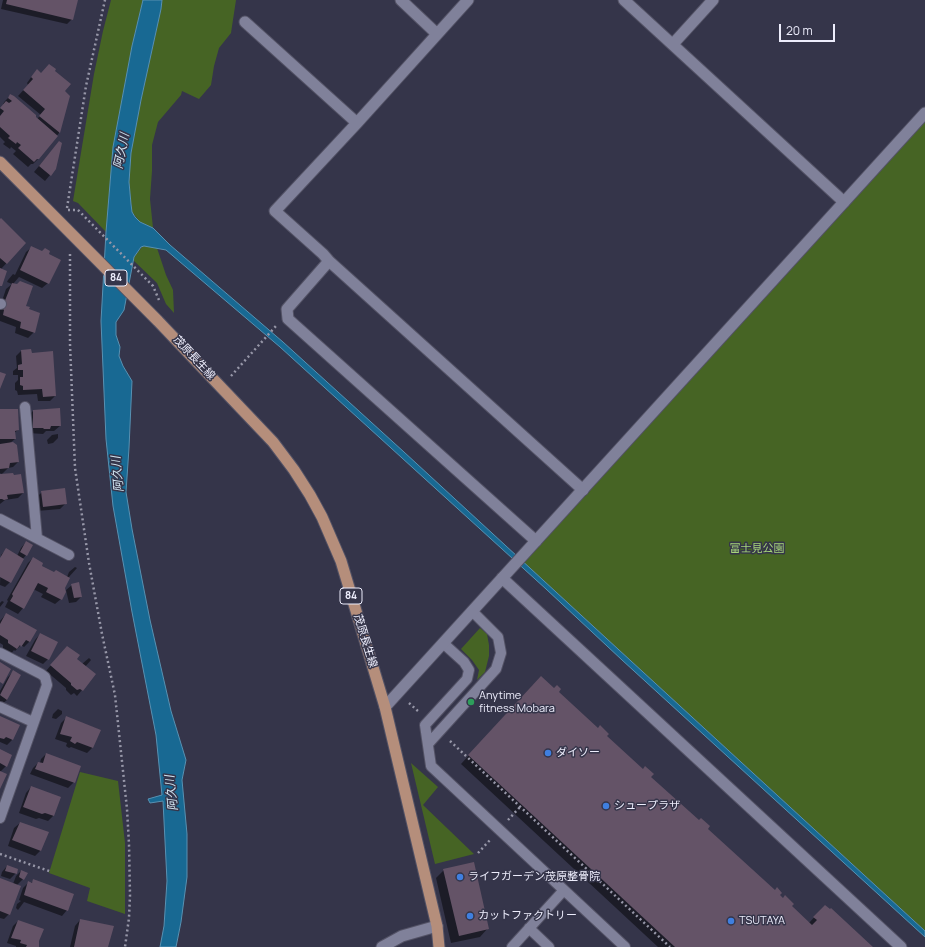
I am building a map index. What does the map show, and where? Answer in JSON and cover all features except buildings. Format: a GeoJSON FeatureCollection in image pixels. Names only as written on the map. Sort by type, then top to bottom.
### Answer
{"type":"FeatureCollection","features":[{"type":"Feature","properties":{"kind":"main road","name":"84"},"geometry":{"type":"LineString","coordinates":[[0,162],[71,232]]}},
{"type":"Feature","properties":{"kind":"main road","name":"茂原長生線"},"geometry":{"type":"LineString","coordinates":[[71,232],[273,442],[294,470],[322,517],[340,561],[385,707],[437,926],[439,947]]}},
{"type":"Feature","properties":{"kind":"street"},"geometry":{"type":"LineString","coordinates":[[401,0],[438,34]]}},
{"type":"Feature","properties":{"kind":"street"},"geometry":{"type":"LineString","coordinates":[[468,0],[275,211],[582,490]]}},
{"type":"Feature","properties":{"kind":"street"},"geometry":{"type":"LineString","coordinates":[[624,0],[844,202]]}},
{"type":"Feature","properties":{"kind":"street"},"geometry":{"type":"LineString","coordinates":[[672,44],[713,0]]}},
{"type":"Feature","properties":{"kind":"street"},"geometry":{"type":"LineString","coordinates":[[245,22],[357,123]]}},
{"type":"Feature","properties":{"kind":"street"},"geometry":{"type":"LineString","coordinates":[[385,707],[925,113]]}},
{"type":"Feature","properties":{"kind":"street"},"geometry":{"type":"LineString","coordinates":[[329,261],[287,309],[288,319],[536,541]]}},
{"type":"Feature","properties":{"kind":"street"},"geometry":{"type":"LineString","coordinates":[[502,578],[901,947]]}},
{"type":"Feature","properties":{"kind":"street"},"geometry":{"type":"LineString","coordinates":[[382,947],[402,936],[437,926]]}},
{"type":"Feature","properties":{"kind":"lane"},"geometry":{"type":"LineString","coordinates":[[25,407],[37,538]]}},
{"type":"Feature","properties":{"kind":"lane"},"geometry":{"type":"LineString","coordinates":[[0,519],[69,555]]}},
{"type":"Feature","properties":{"kind":"lane"},"geometry":{"type":"LineString","coordinates":[[428,744],[496,669],[501,653],[498,637],[472,611]]}},
{"type":"Feature","properties":{"kind":"lane"},"geometry":{"type":"LineString","coordinates":[[443,643],[464,662],[469,670],[467,679],[425,725],[431,766],[625,947]]}},
{"type":"Feature","properties":{"kind":"lane"},"geometry":{"type":"LineString","coordinates":[[0,653],[41,674],[45,677],[47,685],[0,818]]}},
{"type":"Feature","properties":{"kind":"lane"},"geometry":{"type":"LineString","coordinates":[[0,707],[33,722]]}},
{"type":"Feature","properties":{"kind":"lane"},"geometry":{"type":"LineString","coordinates":[[512,947],[564,890]]}},
{"type":"Feature","properties":{"kind":"lane"},"geometry":{"type":"LineString","coordinates":[[529,928],[549,947]]}},
{"type":"Feature","properties":{"kind":"path"},"geometry":{"type":"LineString","coordinates":[[105,0],[86,86],[66,210],[71,232],[70,344],[75,468],[89,563],[115,695],[130,844],[129,918],[125,947]]}},
{"type":"Feature","properties":{"kind":"path"},"geometry":{"type":"LineString","coordinates":[[78,210],[153,286]]}},
{"type":"Feature","properties":{"kind":"path"},"geometry":{"type":"LineString","coordinates":[[230,376],[275,328]]}},
{"type":"Feature","properties":{"kind":"path"},"geometry":{"type":"LineString","coordinates":[[409,702],[423,716]]}},
{"type":"Feature","properties":{"kind":"path"},"geometry":{"type":"LineString","coordinates":[[445,737],[670,947]]}},
{"type":"Feature","properties":{"kind":"path"},"geometry":{"type":"LineString","coordinates":[[0,854],[52,872]]}},
{"type":"Feature","properties":{"kind":"green space"},"geometry":{"type":"Polygon","coordinates":[[[111,0],[143,0],[132,46],[113,147],[106,232],[78,203],[73,201],[94,74],[111,0]]]}},
{"type":"Feature","properties":{"kind":"green space"},"geometry":{"type":"Polygon","coordinates":[[[162,0],[236,0],[231,33],[219,48],[211,85],[199,99],[182,91],[181,95],[158,122],[152,145],[150,199],[153,228],[140,222],[132,212],[129,182],[131,153],[162,0]]]}},
{"type":"Feature","properties":{"kind":"green space","name":"富士見公園"},"geometry":{"type":"Polygon","coordinates":[[[925,113],[925,931],[519,559],[925,113]]]}},
{"type":"Feature","properties":{"kind":"green space"},"geometry":{"type":"Polygon","coordinates":[[[144,246],[157,248],[166,275],[173,290],[174,313],[166,304],[157,283],[133,260],[144,246]]]}},
{"type":"Feature","properties":{"kind":"green space"},"geometry":{"type":"Polygon","coordinates":[[[480,628],[487,634],[489,656],[485,672],[477,680],[479,670],[461,649],[480,628]]]}},
{"type":"Feature","properties":{"kind":"green space"},"geometry":{"type":"Polygon","coordinates":[[[411,763],[438,787],[423,805],[474,854],[435,864],[411,763]]]}},
{"type":"Feature","properties":{"kind":"green space"},"geometry":{"type":"Polygon","coordinates":[[[80,772],[118,781],[125,843],[125,914],[87,901],[90,888],[49,873],[80,772]]]}},
{"type":"Feature","properties":{"kind":"water","name":"阿久川"},"geometry":{"type":"Polygon","coordinates":[[[143,0],[162,0],[131,153],[129,182],[132,212],[135,217],[140,222],[153,228],[170,245],[283,342],[404,452],[925,931],[925,937],[280,347],[166,250],[144,246],[141,247],[134,257],[124,310],[116,322],[116,335],[120,347],[119,356],[132,381],[126,492],[150,620],[171,711],[186,760],[182,780],[187,834],[187,877],[181,922],[176,947],[160,947],[164,926],[167,881],[163,801],[150,803],[148,799],[162,795],[156,735],[113,506],[106,439],[101,321],[113,147],[132,46],[143,0]]]}},
{"type":"Feature","properties":{"kind":"place","name":"Anytime fitness Mobara"},"geometry":{"type":"Point","coordinates":[471,702]}},
{"type":"Feature","properties":{"kind":"place","name":"ダイソー"},"geometry":{"type":"Point","coordinates":[548,753]}},
{"type":"Feature","properties":{"kind":"place","name":"シュープラザ"},"geometry":{"type":"Point","coordinates":[606,806]}},
{"type":"Feature","properties":{"kind":"place","name":"ライフガーデン茂原整骨院"},"geometry":{"type":"Point","coordinates":[460,877]}},
{"type":"Feature","properties":{"kind":"place","name":"カットファクトリー"},"geometry":{"type":"Point","coordinates":[470,916]}},
{"type":"Feature","properties":{"kind":"place","name":"TSUTAYA"},"geometry":{"type":"Point","coordinates":[731,921]}}]}
